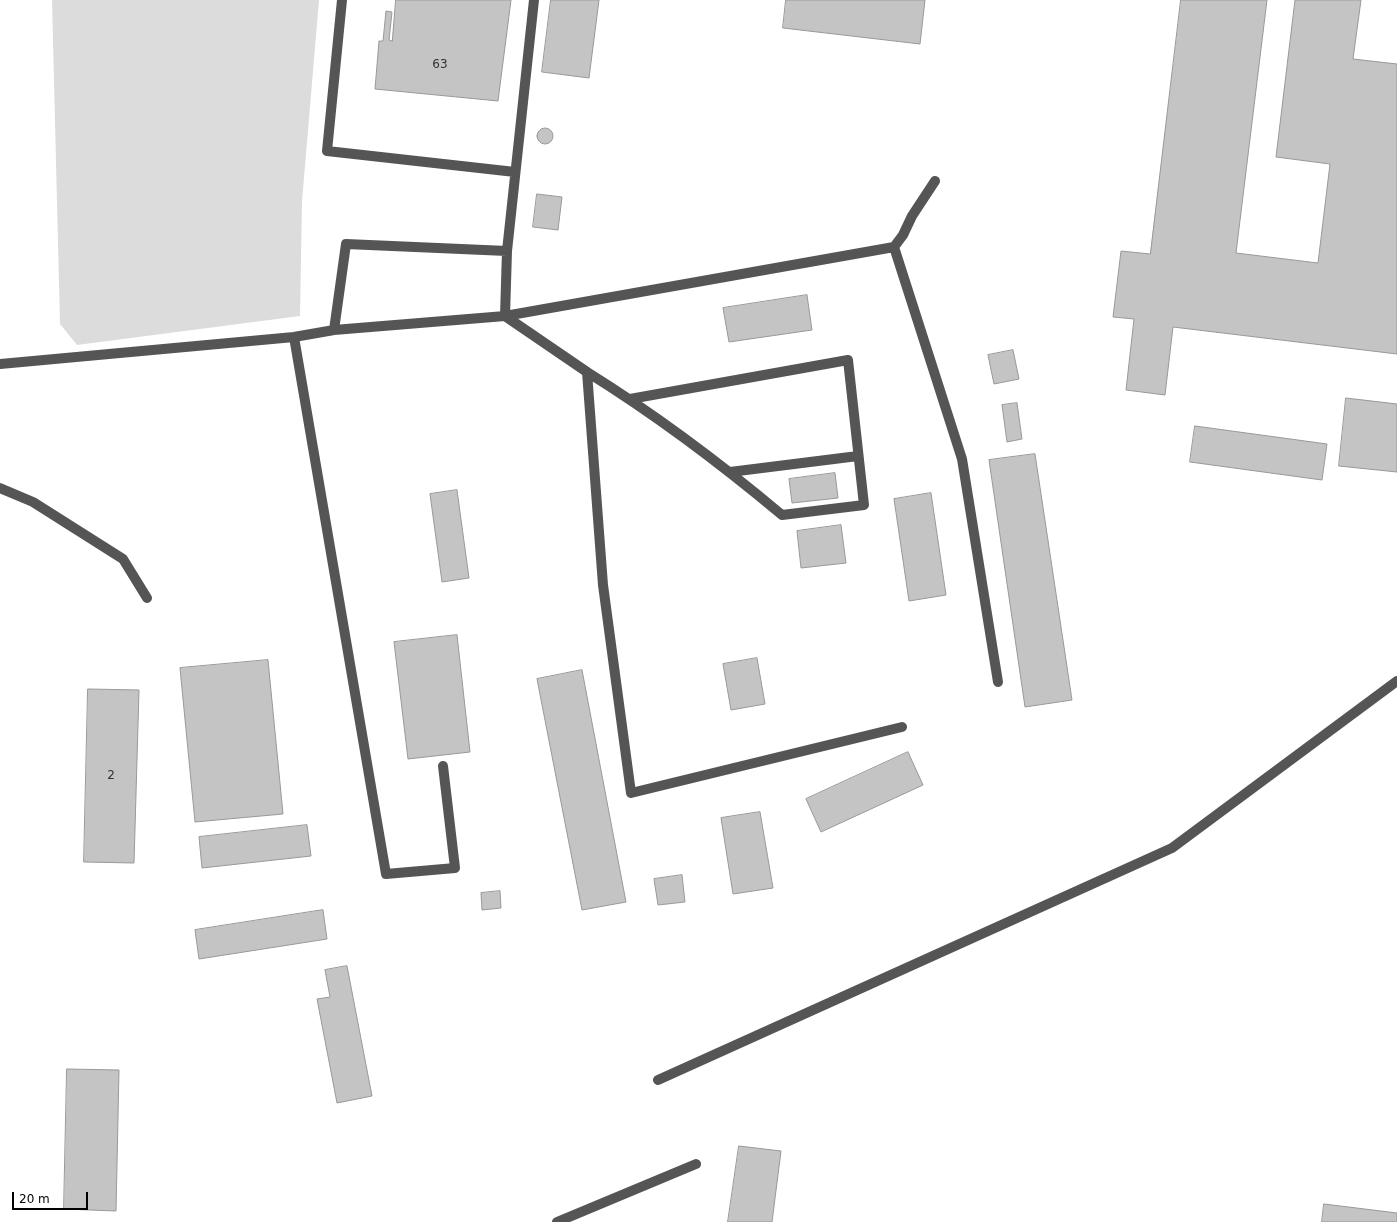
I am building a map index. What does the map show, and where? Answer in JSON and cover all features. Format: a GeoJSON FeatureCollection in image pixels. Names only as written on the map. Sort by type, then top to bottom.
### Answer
{"type":"FeatureCollection","features":[{"type":"Feature","properties":{"kind":"street"},"geometry":{"type":"LineString","coordinates":[[342,0],[327,151],[515,172]]}},
{"type":"Feature","properties":{"kind":"street"},"geometry":{"type":"LineString","coordinates":[[505,316],[507,250],[534,0]]}},
{"type":"Feature","properties":{"kind":"street"},"geometry":{"type":"LineString","coordinates":[[0,364],[294,336],[334,330],[505,316],[894,246],[903,235],[912,216],[935,181]]}},
{"type":"Feature","properties":{"kind":"street"},"geometry":{"type":"LineString","coordinates":[[334,330],[346,244],[507,250]]}},
{"type":"Feature","properties":{"kind":"street"},"geometry":{"type":"LineString","coordinates":[[894,246],[962,459],[998,682]]}},
{"type":"Feature","properties":{"kind":"street"},"geometry":{"type":"LineString","coordinates":[[505,316],[587,372],[630,398],[730,472],[782,515],[864,505],[848,360],[630,398]]}},
{"type":"Feature","properties":{"kind":"street"},"geometry":{"type":"LineString","coordinates":[[294,336],[386,874],[455,868],[443,766]]}},
{"type":"Feature","properties":{"kind":"street"},"geometry":{"type":"LineString","coordinates":[[587,372],[603,586],[631,792],[902,727]]}},
{"type":"Feature","properties":{"kind":"street"},"geometry":{"type":"LineString","coordinates":[[730,472],[858,456]]}},
{"type":"Feature","properties":{"kind":"street"},"geometry":{"type":"LineString","coordinates":[[0,488],[33,502],[123,559],[147,598]]}},
{"type":"Feature","properties":{"kind":"street"},"geometry":{"type":"LineString","coordinates":[[658,1080],[1172,848],[1397,681]]}},
{"type":"Feature","properties":{"kind":"street"},"geometry":{"type":"LineString","coordinates":[[557,1222],[696,1164]]}},
{"type":"Feature","properties":{"kind":"shaded area"},"geometry":{"type":"Polygon","coordinates":[[[52,0],[319,0],[302,201],[300,316],[77,345],[60,324],[52,0]]]}},
{"type":"Feature","properties":{"kind":"building"},"geometry":{"type":"Polygon","coordinates":[[[396,0],[511,0],[498,101],[375,89],[379,41],[383,41],[386,11],[392,12],[389,40],[392,41],[396,0]]]}},
{"type":"Feature","properties":{"kind":"building"},"geometry":{"type":"Polygon","coordinates":[[[551,0],[599,0],[589,78],[542,72],[551,0]]]}},
{"type":"Feature","properties":{"kind":"building"},"geometry":{"type":"Polygon","coordinates":[[[786,0],[925,0],[920,44],[783,28],[786,0]]]}},
{"type":"Feature","properties":{"kind":"building"},"geometry":{"type":"Polygon","coordinates":[[[1181,0],[1267,0],[1236,253],[1318,263],[1330,164],[1276,157],[1295,0],[1361,0],[1353,59],[1397,64],[1397,354],[1173,327],[1165,395],[1126,390],[1134,319],[1113,317],[1121,251],[1150,254],[1181,0]]]}},
{"type":"Feature","properties":{"kind":"building"},"geometry":{"type":"Polygon","coordinates":[[[542,128],[548,128],[553,133],[551,142],[548,144],[542,144],[537,139],[537,133],[542,128]]]}},
{"type":"Feature","properties":{"kind":"building"},"geometry":{"type":"Polygon","coordinates":[[[537,194],[562,197],[558,230],[533,227],[537,194]]]}},
{"type":"Feature","properties":{"kind":"building"},"geometry":{"type":"Polygon","coordinates":[[[807,295],[812,330],[729,342],[723,308],[807,295]]]}},
{"type":"Feature","properties":{"kind":"building"},"geometry":{"type":"Polygon","coordinates":[[[1013,350],[1019,379],[994,384],[988,355],[1013,350]]]}},
{"type":"Feature","properties":{"kind":"building"},"geometry":{"type":"Polygon","coordinates":[[[1346,398],[1397,404],[1397,472],[1339,466],[1346,398]]]}},
{"type":"Feature","properties":{"kind":"building"},"geometry":{"type":"Polygon","coordinates":[[[1017,403],[1022,439],[1007,442],[1002,405],[1017,403]]]}},
{"type":"Feature","properties":{"kind":"building"},"geometry":{"type":"Polygon","coordinates":[[[1195,426],[1327,444],[1322,480],[1190,462],[1195,426]]]}},
{"type":"Feature","properties":{"kind":"building"},"geometry":{"type":"Polygon","coordinates":[[[1035,454],[1072,700],[1025,707],[989,460],[1035,454]]]}},
{"type":"Feature","properties":{"kind":"building"},"geometry":{"type":"Polygon","coordinates":[[[835,473],[838,498],[792,503],[789,479],[835,473]]]}},
{"type":"Feature","properties":{"kind":"building"},"geometry":{"type":"Polygon","coordinates":[[[457,490],[469,578],[442,582],[430,494],[457,490]]]}},
{"type":"Feature","properties":{"kind":"building"},"geometry":{"type":"Polygon","coordinates":[[[931,493],[946,595],[909,601],[894,499],[931,493]]]}},
{"type":"Feature","properties":{"kind":"building"},"geometry":{"type":"Polygon","coordinates":[[[841,525],[846,563],[801,568],[797,531],[841,525]]]}},
{"type":"Feature","properties":{"kind":"building"},"geometry":{"type":"Polygon","coordinates":[[[457,635],[470,752],[408,759],[394,642],[457,635]]]}},
{"type":"Feature","properties":{"kind":"building"},"geometry":{"type":"Polygon","coordinates":[[[757,658],[765,704],[731,710],[723,664],[757,658]]]}},
{"type":"Feature","properties":{"kind":"building"},"geometry":{"type":"Polygon","coordinates":[[[268,660],[283,814],[195,822],[180,668],[268,660]]]}},
{"type":"Feature","properties":{"kind":"building"},"geometry":{"type":"Polygon","coordinates":[[[582,670],[626,902],[582,910],[537,679],[582,670]]]}},
{"type":"Feature","properties":{"kind":"building"},"geometry":{"type":"Polygon","coordinates":[[[88,689],[139,690],[134,863],[84,862],[88,689]]]}},
{"type":"Feature","properties":{"kind":"building"},"geometry":{"type":"Polygon","coordinates":[[[908,752],[923,785],[821,832],[806,799],[908,752]]]}},
{"type":"Feature","properties":{"kind":"building"},"geometry":{"type":"Polygon","coordinates":[[[760,812],[773,888],[733,894],[721,818],[760,812]]]}},
{"type":"Feature","properties":{"kind":"building"},"geometry":{"type":"Polygon","coordinates":[[[307,825],[311,856],[202,868],[199,837],[307,825]]]}},
{"type":"Feature","properties":{"kind":"building"},"geometry":{"type":"Polygon","coordinates":[[[682,875],[685,902],[658,905],[654,879],[682,875]]]}},
{"type":"Feature","properties":{"kind":"building"},"geometry":{"type":"Polygon","coordinates":[[[500,891],[501,908],[482,910],[481,893],[500,891]]]}},
{"type":"Feature","properties":{"kind":"building"},"geometry":{"type":"Polygon","coordinates":[[[323,910],[327,939],[199,959],[195,930],[323,910]]]}},
{"type":"Feature","properties":{"kind":"building"},"geometry":{"type":"Polygon","coordinates":[[[347,966],[372,1096],[337,1103],[317,999],[330,997],[325,970],[347,966]]]}},
{"type":"Feature","properties":{"kind":"building"},"geometry":{"type":"Polygon","coordinates":[[[67,1069],[119,1070],[116,1211],[64,1209],[67,1069]]]}},
{"type":"Feature","properties":{"kind":"building"},"geometry":{"type":"Polygon","coordinates":[[[739,1146],[781,1151],[772,1222],[728,1222],[739,1146]]]}},
{"type":"Feature","properties":{"kind":"building"},"geometry":{"type":"Polygon","coordinates":[[[1324,1204],[1397,1213],[1397,1222],[1322,1222],[1324,1204]]]}}]}
